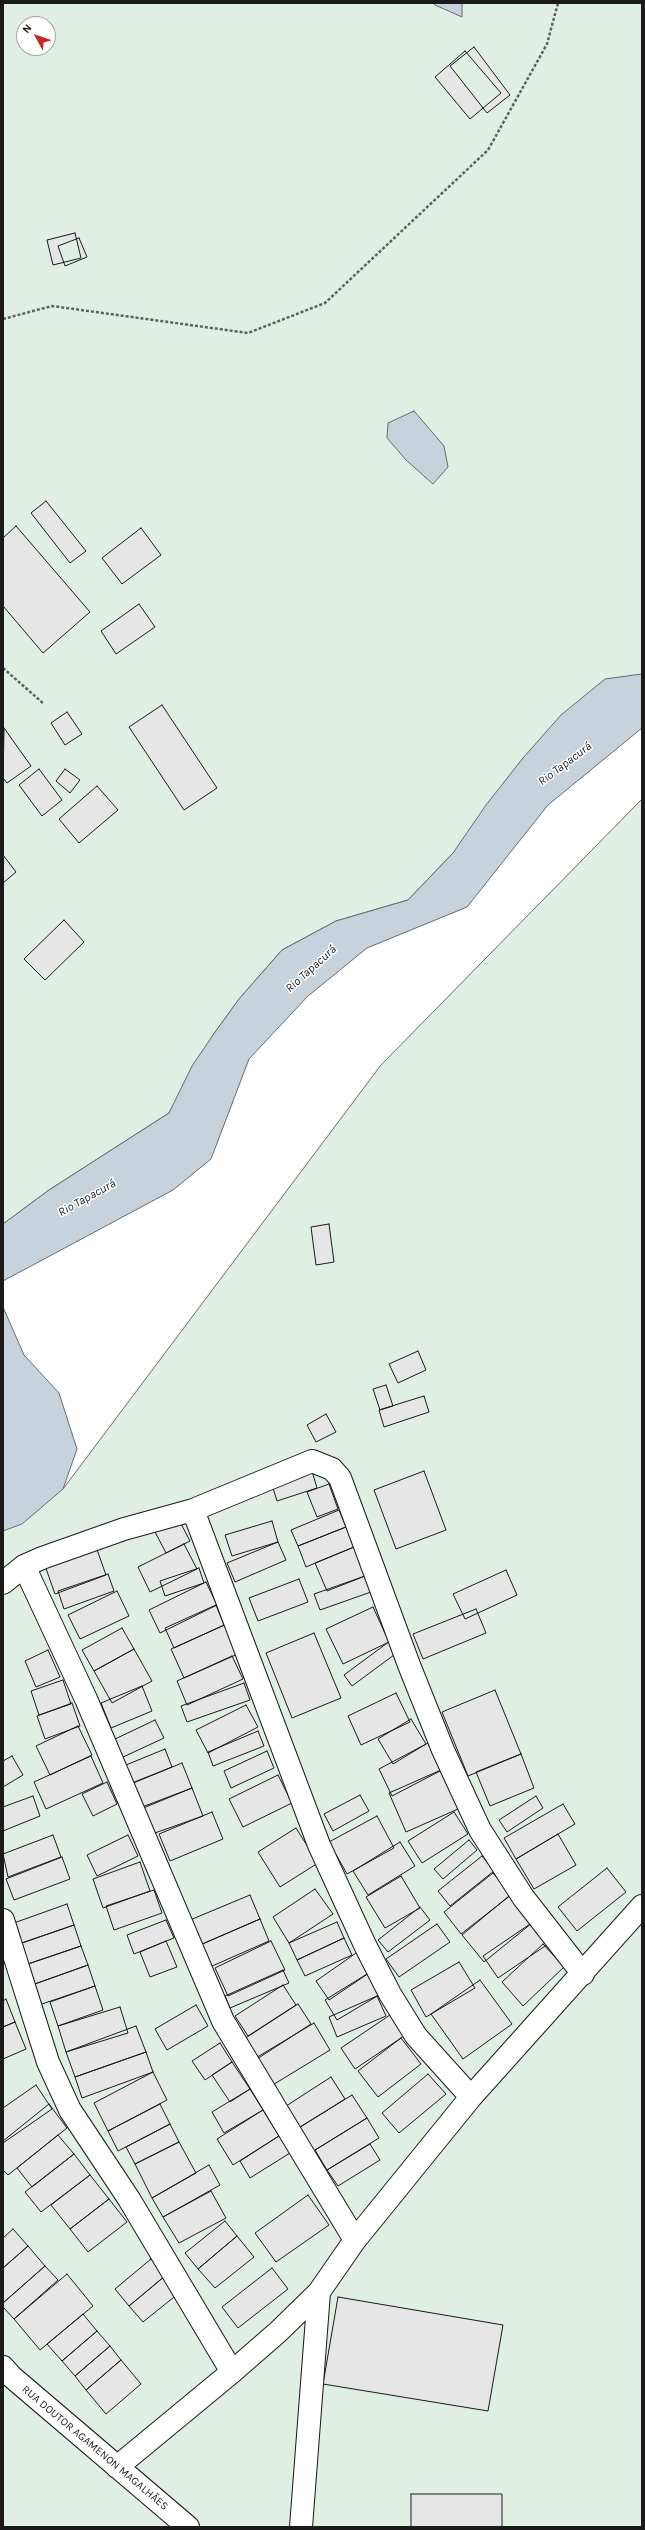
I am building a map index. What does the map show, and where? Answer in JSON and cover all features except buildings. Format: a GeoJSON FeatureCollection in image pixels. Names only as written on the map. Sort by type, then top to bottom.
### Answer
{"type":"FeatureCollection","features":[{"type":"Feature","properties":{"kind":"street"},"geometry":{"type":"LineString","coordinates":[[3,1583],[24,1566],[77,1544],[193,1510],[312,1462],[332,1469],[340,1478],[412,1672],[480,1830],[523,1897],[583,1974]]}},
{"type":"Feature","properties":{"kind":"street"},"geometry":{"type":"LineString","coordinates":[[193,1510],[319,1845],[365,1945],[390,1994],[416,2036],[470,2097]]}},
{"type":"Feature","properties":{"kind":"street"},"geometry":{"type":"LineString","coordinates":[[24,1566],[86,1699],[222,2021],[355,2240]]}},
{"type":"Feature","properties":{"kind":"street"},"geometry":{"type":"LineString","coordinates":[[117,2467],[232,2372],[319,2292],[355,2240],[470,2097],[583,1974],[642,1906]]}},
{"type":"Feature","properties":{"kind":"street"},"geometry":{"type":"LineString","coordinates":[[3,1920],[48,2062],[70,2110],[129,2199],[232,2372]]}},
{"type":"Feature","properties":{"kind":"street"},"geometry":{"type":"LineString","coordinates":[[301,2527],[319,2292]]}},
{"type":"Feature","properties":{"kind":"street","name":"RUA DOUTOR AGAMENON MAGALHÃES"},"geometry":{"type":"LineString","coordinates":[[3,2367],[12,2378],[188,2527]]}},
{"type":"Feature","properties":{"kind":"path"},"geometry":{"type":"LineString","coordinates":[[3,319],[52,306],[248,334],[325,303],[488,150],[547,44],[558,3]]}},
{"type":"Feature","properties":{"kind":"path"},"geometry":{"type":"LineString","coordinates":[[3,668],[44,704]]}},
{"type":"Feature","properties":{"kind":"green space"},"geometry":{"type":"Polygon","coordinates":[[[3,3],[642,3],[642,674],[453,853],[408,900],[336,921],[282,950],[239,999],[213,1035],[169,1113],[49,1190],[3,1224],[3,3]]]}},
{"type":"Feature","properties":{"kind":"green space"},"geometry":{"type":"Polygon","coordinates":[[[642,799],[642,2527],[3,2527],[3,1509],[63,1489],[381,1065],[642,799]]]}},
{"type":"Feature","properties":{"kind":"water"},"geometry":{"type":"Polygon","coordinates":[[[433,3],[462,3],[462,17],[435,5],[433,3]]]}},
{"type":"Feature","properties":{"kind":"water"},"geometry":{"type":"Polygon","coordinates":[[[414,411],[444,446],[448,467],[433,484],[406,460],[387,438],[388,423],[414,411]]]}},
{"type":"Feature","properties":{"kind":"water","name":"Rio Tapacurá"},"geometry":{"type":"Polygon","coordinates":[[[642,674],[642,728],[548,805],[467,907],[367,948],[308,996],[249,1059],[211,1159],[173,1190],[3,1281],[3,1224],[49,1190],[169,1113],[192,1066],[213,1035],[239,999],[282,950],[336,921],[408,900],[453,853],[486,805],[523,758],[561,715],[605,679],[642,674]]]}},
{"type":"Feature","properties":{"kind":"water"},"geometry":{"type":"Polygon","coordinates":[[[3,1307],[24,1355],[59,1393],[77,1449],[63,1489],[22,1524],[3,1531],[3,1307]]]}}]}
